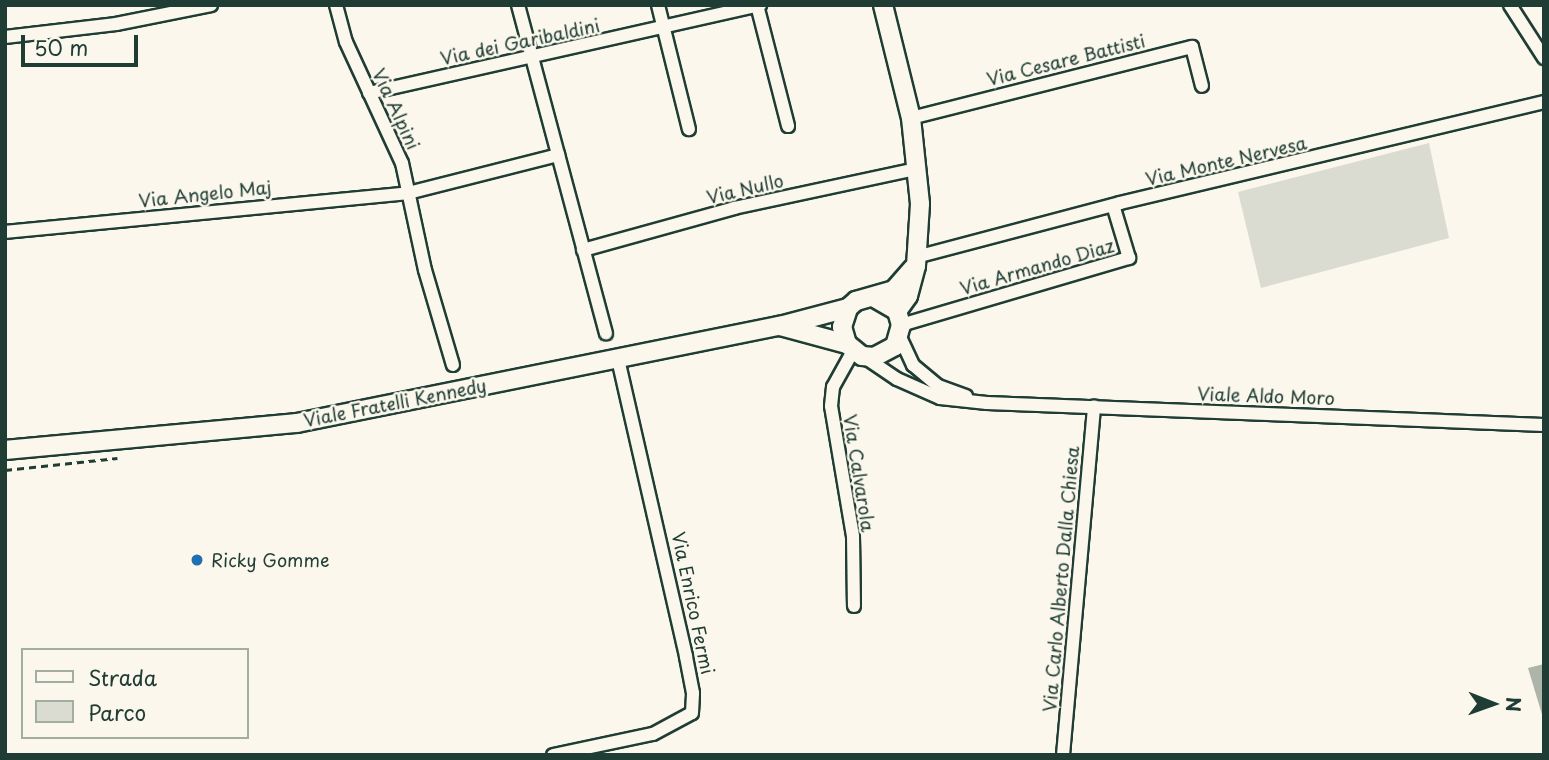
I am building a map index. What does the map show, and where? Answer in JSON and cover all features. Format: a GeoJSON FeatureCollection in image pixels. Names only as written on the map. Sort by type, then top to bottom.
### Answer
{"type":"FeatureCollection","features":[{"type":"Feature","properties":{"kind":"street"},"geometry":{"type":"LineString","coordinates":[[5,37],[116,24],[211,5]]}},
{"type":"Feature","properties":{"kind":"street","name":"Via Alpini"},"geometry":{"type":"LineString","coordinates":[[336,5],[346,42],[402,163],[425,270],[453,365]]}},
{"type":"Feature","properties":{"kind":"street"},"geometry":{"type":"LineString","coordinates":[[518,5],[607,333]]}},
{"type":"Feature","properties":{"kind":"street"},"geometry":{"type":"LineString","coordinates":[[658,5],[689,129]]}},
{"type":"Feature","properties":{"kind":"street"},"geometry":{"type":"LineString","coordinates":[[883,5],[911,118],[920,204],[916,261],[899,324],[885,354],[854,350],[842,327],[848,308],[894,290],[916,261]]}},
{"type":"Feature","properties":{"kind":"street"},"geometry":{"type":"LineString","coordinates":[[1510,5],[1544,58]]}},
{"type":"Feature","properties":{"kind":"street"},"geometry":{"type":"LineString","coordinates":[[758,6],[788,126]]}},
{"type":"Feature","properties":{"kind":"street","name":"Via dei Garibaldini"},"geometry":{"type":"LineString","coordinates":[[369,93],[666,29],[758,6]]}},
{"type":"Feature","properties":{"kind":"street","name":"Via Cesare Battisti"},"geometry":{"type":"LineString","coordinates":[[911,118],[1192,47],[1202,86]]}},
{"type":"Feature","properties":{"kind":"street","name":"Via Monte Nervesa"},"geometry":{"type":"LineString","coordinates":[[916,261],[1112,205],[1544,102]]}},
{"type":"Feature","properties":{"kind":"street","name":"Via Angelo Maj"},"geometry":{"type":"LineString","coordinates":[[5,232],[408,193],[558,155]]}},
{"type":"Feature","properties":{"kind":"street","name":"Via Nullo"},"geometry":{"type":"LineString","coordinates":[[583,250],[734,208],[916,169]]}},
{"type":"Feature","properties":{"kind":"street","name":"Via Armando Diaz"},"geometry":{"type":"LineString","coordinates":[[899,324],[1129,258],[1112,205]]}},
{"type":"Feature","properties":{"kind":"street"},"geometry":{"type":"LineString","coordinates":[[873,297],[899,324]]}},
{"type":"Feature","properties":{"kind":"street","name":"Viale Fratelli Kennedy"},"geometry":{"type":"LineString","coordinates":[[5,450],[296,423],[780,326],[848,308]]}},
{"type":"Feature","properties":{"kind":"street","name":"Viale Aldo Moro"},"geometry":{"type":"LineString","coordinates":[[899,324],[913,365],[938,386],[987,403]]}},
{"type":"Feature","properties":{"kind":"street","name":"Viale Fratelli Kennedy"},"geometry":{"type":"LineString","coordinates":[[780,326],[854,350]]}},
{"type":"Feature","properties":{"kind":"street","name":"Viale Aldo Moro"},"geometry":{"type":"LineString","coordinates":[[854,350],[940,398],[987,403],[1544,425]]}},
{"type":"Feature","properties":{"kind":"street","name":"Via Calvarola"},"geometry":{"type":"LineString","coordinates":[[854,350],[833,387],[831,406],[853,536],[854,606]]}},
{"type":"Feature","properties":{"kind":"street","name":"Via Enrico Fermi"},"geometry":{"type":"LineString","coordinates":[[553,755],[653,734],[692,713],[693,693],[680,630],[618,359]]}},
{"type":"Feature","properties":{"kind":"street","name":"Via Carlo Alberto Dalla Chiesa"},"geometry":{"type":"LineString","coordinates":[[1063,755],[1094,407]]}},
{"type":"Feature","properties":{"kind":"green space"},"geometry":{"type":"Polygon","coordinates":[[[1429,143],[1449,238],[1261,288],[1238,192],[1429,143]]]}},
{"type":"Feature","properties":{"kind":"shaded area"},"geometry":{"type":"Polygon","coordinates":[[[1544,664],[1544,721],[1528,668],[1544,664]]]}},
{"type":"Feature","properties":{"kind":"place","name":"Ricky Gomme"},"geometry":{"type":"Point","coordinates":[197,560]}}]}
